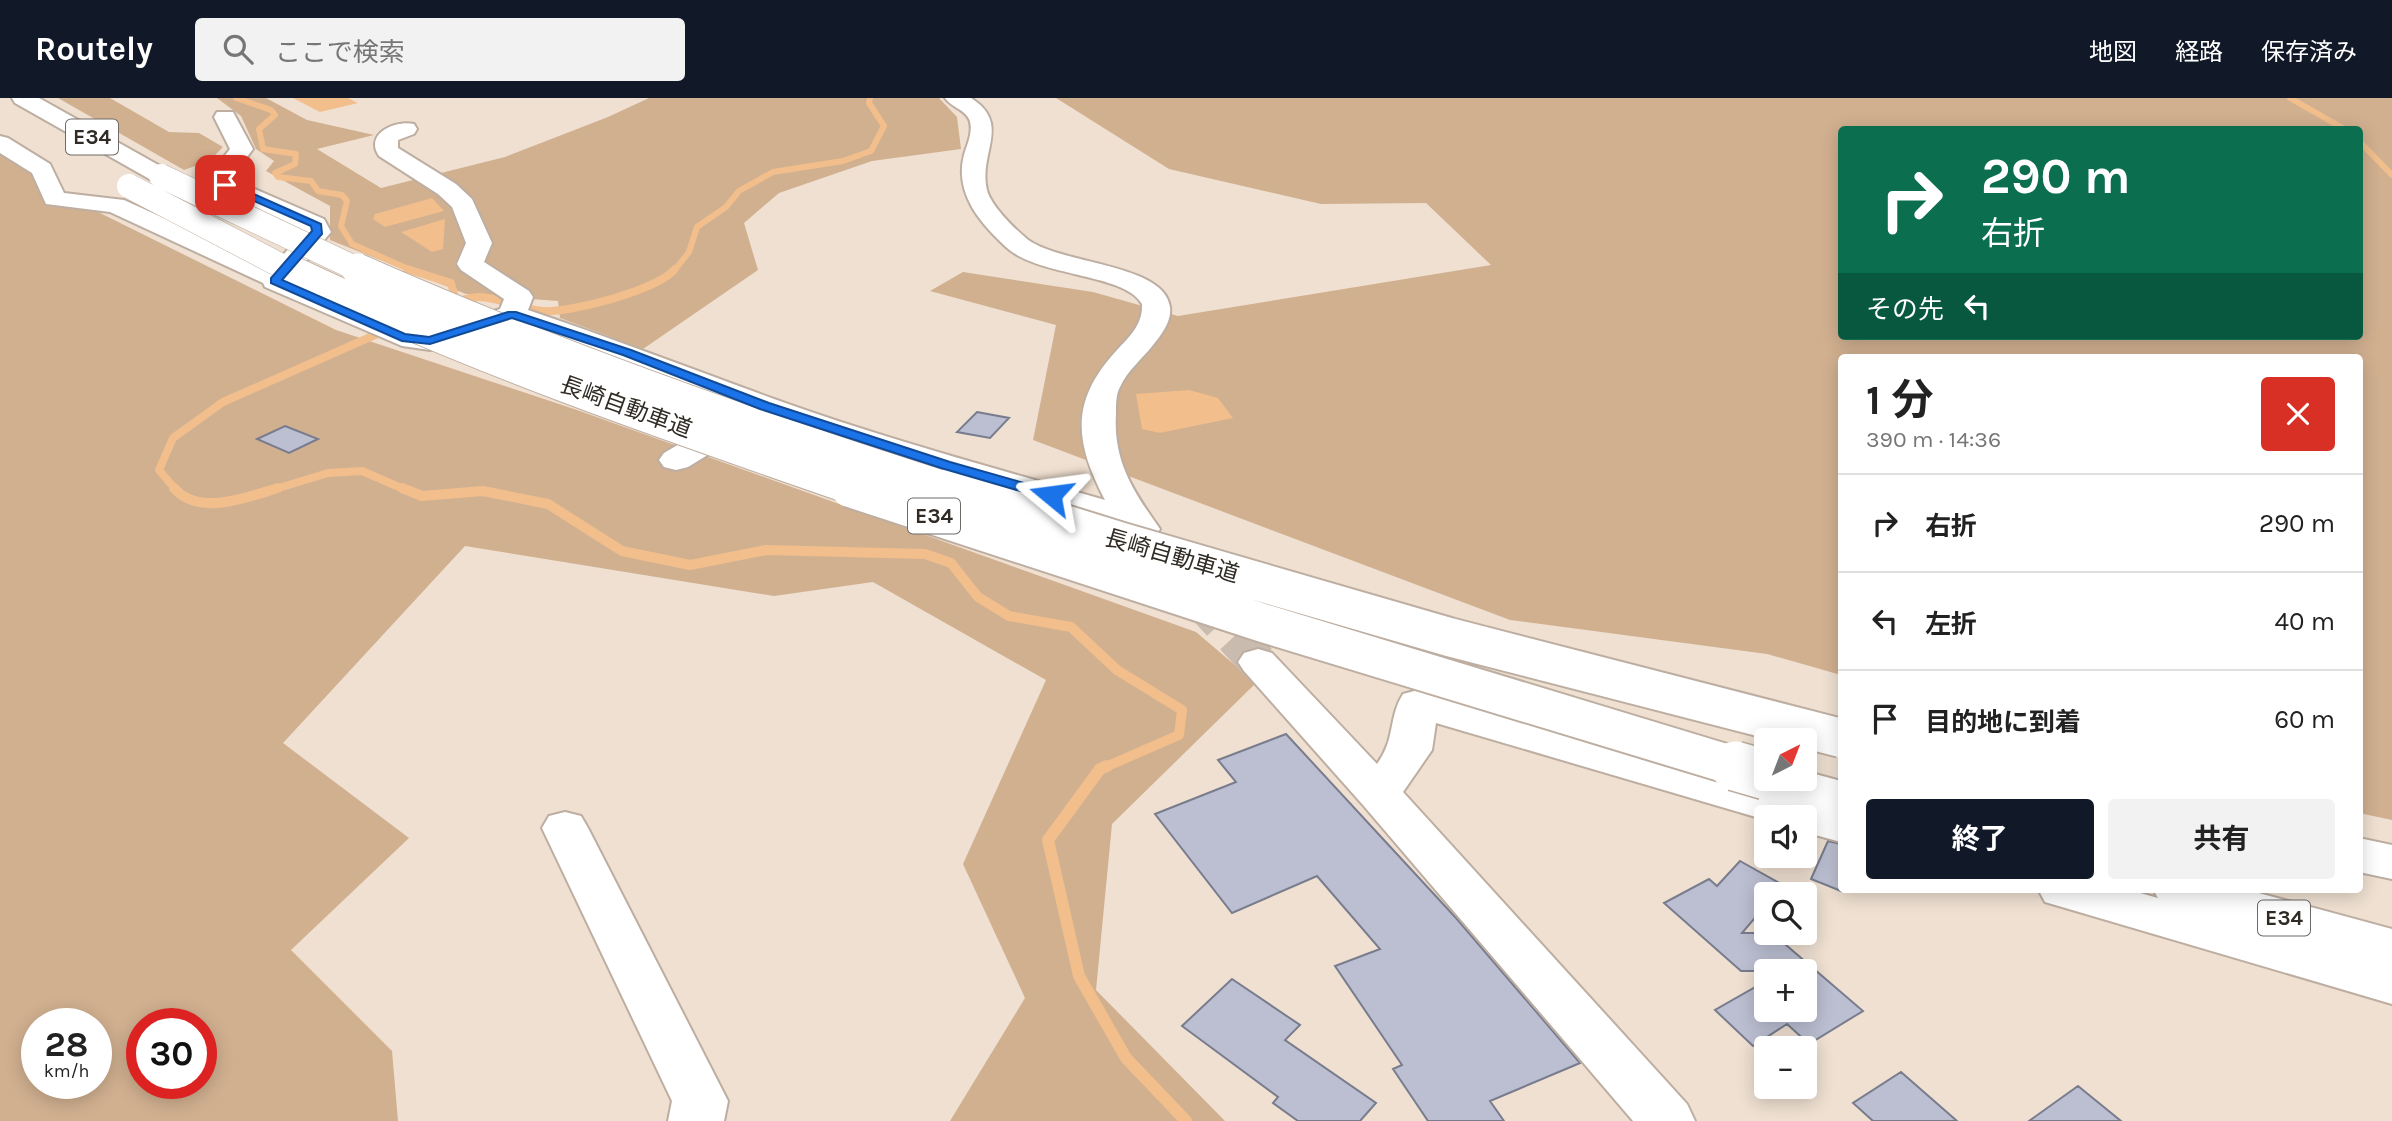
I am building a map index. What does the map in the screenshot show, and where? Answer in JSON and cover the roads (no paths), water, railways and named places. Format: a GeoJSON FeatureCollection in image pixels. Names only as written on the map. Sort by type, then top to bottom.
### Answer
{"type":"FeatureCollection","features":[{"type":"Feature","properties":{"kind":"main road","name":"長崎自動車道"},"geometry":{"type":"LineString","coordinates":[[23,98],[132,178],[321,285],[551,379],[808,474],[1118,578],[1435,678],[1754,771]]}},
{"type":"Feature","properties":{"kind":"main road"},"geometry":{"type":"LineString","coordinates":[[406,129],[387,138],[387,151],[447,189],[464,204],[479,243],[470,264],[515,306],[764,406],[945,451],[1138,526],[1098,447],[1104,387],[1155,322],[1157,304],[1148,291],[1133,283],[1116,276],[1063,265],[1036,255],[1016,243],[975,194],[974,161],[981,144],[982,125],[977,112],[956,98]]}},
{"type":"Feature","properties":{"kind":"main road"},"geometry":{"type":"LineString","coordinates":[[225,117],[242,149],[220,177],[225,185],[315,224],[318,232],[275,281]]}},
{"type":"Feature","properties":{"kind":"main road"},"geometry":{"type":"LineString","coordinates":[[0,143],[42,169],[55,199],[115,205],[275,281],[402,337],[430,341],[515,306]]}},
{"type":"Feature","properties":{"kind":"main road","name":"長崎自動車道"},"geometry":{"type":"LineString","coordinates":[[132,178],[581,362],[838,453],[1122,542],[1449,637],[1838,737]]}},
{"type":"Feature","properties":{"kind":"main road"},"geometry":{"type":"LineString","coordinates":[[676,460],[764,406]]}},
{"type":"Feature","properties":{"kind":"main road"},"geometry":{"type":"LineString","coordinates":[[1258,662],[1379,794],[1667,1121]]}},
{"type":"Feature","properties":{"kind":"main road"},"geometry":{"type":"LineString","coordinates":[[1379,794],[1410,750],[1418,704],[1838,825]]}},
{"type":"Feature","properties":{"kind":"main road"},"geometry":{"type":"LineString","coordinates":[[1817,790],[1838,796]]}},
{"type":"Feature","properties":{"kind":"main road"},"geometry":{"type":"LineString","coordinates":[[565,828],[700,1101],[696,1121]]}},
{"type":"Feature","properties":{"kind":"main road"},"geometry":{"type":"LineString","coordinates":[[2363,856],[2392,863]]}},
{"type":"Feature","properties":{"kind":"main road"},"geometry":{"type":"LineString","coordinates":[[2076,893],[2392,984]]}},
{"type":"Feature","properties":{"kind":"main road","name":"E34"},"geometry":{"type":"LineString","coordinates":[[2191,893],[2392,948]]}},
{"type":"Feature","properties":{"kind":"waterway"},"geometry":{"type":"LineString","coordinates":[[236,98],[271,110],[275,115],[259,129],[263,149],[296,154],[295,164],[275,173],[278,177],[311,181],[318,191],[342,195],[347,201],[341,226],[352,244],[412,271]]}},
{"type":"Feature","properties":{"kind":"waterway"},"geometry":{"type":"LineString","coordinates":[[674,271],[689,252],[697,227],[726,207],[739,191],[773,172],[843,161],[871,151],[884,126],[869,103],[870,98]]}},
{"type":"Feature","properties":{"kind":"waterway"},"geometry":{"type":"LineString","coordinates":[[2290,98],[2339,126]]}},
{"type":"Feature","properties":{"kind":"waterway"},"geometry":{"type":"LineString","coordinates":[[2363,145],[2392,175]]}},
{"type":"Feature","properties":{"kind":"waterway"},"geometry":{"type":"LineString","coordinates":[[407,269],[412,271]]}},
{"type":"Feature","properties":{"kind":"waterway"},"geometry":{"type":"LineString","coordinates":[[457,301],[479,297],[535,310],[556,311],[633,292],[666,277],[675,269]]}},
{"type":"Feature","properties":{"kind":"waterway"},"geometry":{"type":"LineString","coordinates":[[412,271],[451,283],[456,301]]}},
{"type":"Feature","properties":{"kind":"waterway"},"geometry":{"type":"LineString","coordinates":[[175,489],[159,470],[173,438],[223,402],[384,331]]}},
{"type":"Feature","properties":{"kind":"waterway"},"geometry":{"type":"LineString","coordinates":[[272,490],[328,473],[362,471],[406,490]]}},
{"type":"Feature","properties":{"kind":"waterway"},"geometry":{"type":"LineString","coordinates":[[175,489],[196,502],[210,503],[238,500],[278,488]]}},
{"type":"Feature","properties":{"kind":"waterway"},"geometry":{"type":"LineString","coordinates":[[402,488],[422,496],[483,491],[548,504],[622,551],[690,565],[766,550],[925,554],[951,563],[978,597],[1009,616],[1071,627],[1117,670],[1182,710],[1179,735],[1103,768]]}},
{"type":"Feature","properties":{"kind":"waterway"},"geometry":{"type":"LineString","coordinates":[[1107,766],[1100,769],[1048,840],[1079,976],[1126,1058],[1186,1121]]}},
{"type":"Feature","properties":{"kind":"tunnel"},"geometry":{"type":"LineString","coordinates":[[1195,595],[1258,662]]}}]}
